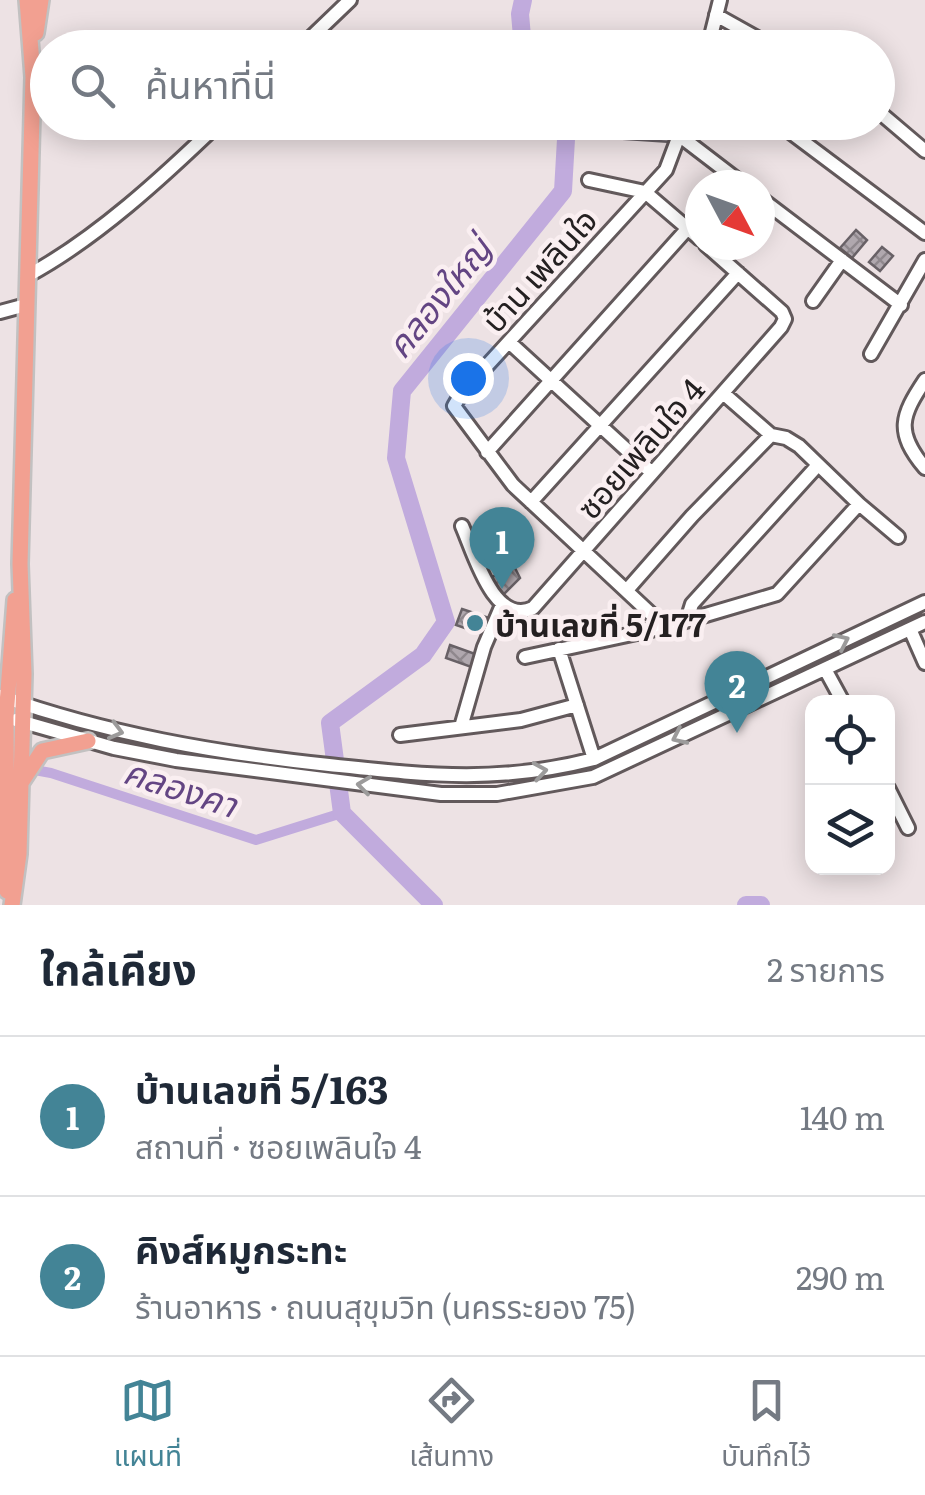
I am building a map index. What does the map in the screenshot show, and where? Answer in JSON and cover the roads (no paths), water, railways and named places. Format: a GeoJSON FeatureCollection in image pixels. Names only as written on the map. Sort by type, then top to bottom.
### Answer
{"type":"FeatureCollection","features":[{"type":"Feature","properties":{"kind":"main road"},"geometry":{"type":"LineString","coordinates":[[28,0],[30,30]]}},
{"type":"Feature","properties":{"kind":"main road"},"geometry":{"type":"LineString","coordinates":[[36,30],[41,0]]}},
{"type":"Feature","properties":{"kind":"main road"},"geometry":{"type":"LineString","coordinates":[[10,699],[24,642],[20,564],[26,305],[36,140]]}},
{"type":"Feature","properties":{"kind":"main road"},"geometry":{"type":"LineString","coordinates":[[20,564],[9,662],[9,718],[21,782]]}},
{"type":"Feature","properties":{"kind":"main road"},"geometry":{"type":"LineString","coordinates":[[0,679],[9,662]]}},
{"type":"Feature","properties":{"kind":"main road"},"geometry":{"type":"LineString","coordinates":[[12,805],[38,756],[49,747],[88,741]]}},
{"type":"Feature","properties":{"kind":"main road"},"geometry":{"type":"LineString","coordinates":[[6,901],[14,743]]}},
{"type":"Feature","properties":{"kind":"street"},"geometry":{"type":"LineString","coordinates":[[319,30],[350,0]]}},
{"type":"Feature","properties":{"kind":"street"},"geometry":{"type":"LineString","coordinates":[[712,30],[720,0]]}},
{"type":"Feature","properties":{"kind":"street"},"geometry":{"type":"LineString","coordinates":[[716,15],[743,30]]}},
{"type":"Feature","properties":{"kind":"street"},"geometry":{"type":"LineString","coordinates":[[895,125],[925,151]]}},
{"type":"Feature","properties":{"kind":"street"},"geometry":{"type":"LineString","coordinates":[[27,276],[90,234],[201,140]]}},
{"type":"Feature","properties":{"kind":"street","name":"บ้าน เพลินใจ"},"geometry":{"type":"LineString","coordinates":[[488,452],[454,406],[461,394],[666,170],[678,140]]}},
{"type":"Feature","properties":{"kind":"street"},"geometry":{"type":"LineString","coordinates":[[694,140],[727,170]]}},
{"type":"Feature","properties":{"kind":"street"},"geometry":{"type":"LineString","coordinates":[[801,140],[925,233]]}},
{"type":"Feature","properties":{"kind":"street"},"geometry":{"type":"LineString","coordinates":[[590,180],[645,192],[685,225]]}},
{"type":"Feature","properties":{"kind":"street"},"geometry":{"type":"LineString","coordinates":[[775,209],[901,305]]}},
{"type":"Feature","properties":{"kind":"street"},"geometry":{"type":"LineString","coordinates":[[665,627],[531,502],[488,452],[685,231]]}},
{"type":"Feature","properties":{"kind":"street"},"geometry":{"type":"LineString","coordinates":[[531,502],[738,273],[723,260]]}},
{"type":"Feature","properties":{"kind":"street"},"geometry":{"type":"LineString","coordinates":[[814,301],[842,260]]}},
{"type":"Feature","properties":{"kind":"street"},"geometry":{"type":"LineString","coordinates":[[871,354],[925,260]]}},
{"type":"Feature","properties":{"kind":"street","name":"ซอยเพลินใจ 4"},"geometry":{"type":"LineString","coordinates":[[502,605],[523,612],[533,608],[786,319],[738,273]]}},
{"type":"Feature","properties":{"kind":"street"},"geometry":{"type":"LineString","coordinates":[[0,312],[26,305]]}},
{"type":"Feature","properties":{"kind":"street"},"geometry":{"type":"LineString","coordinates":[[509,342],[652,473]]}},
{"type":"Feature","properties":{"kind":"street"},"geometry":{"type":"LineString","coordinates":[[925,380],[903,422],[908,442],[925,468]]}},
{"type":"Feature","properties":{"kind":"street"},"geometry":{"type":"LineString","coordinates":[[723,393],[770,435],[792,441],[898,537]]}},
{"type":"Feature","properties":{"kind":"street"},"geometry":{"type":"LineString","coordinates":[[627,590],[770,435]]}},
{"type":"Feature","properties":{"kind":"street"},"geometry":{"type":"LineString","coordinates":[[687,620],[692,604],[818,465]]}},
{"type":"Feature","properties":{"kind":"street"},"geometry":{"type":"LineString","coordinates":[[525,657],[665,627],[777,594],[859,504]]}},
{"type":"Feature","properties":{"kind":"street"},"geometry":{"type":"LineString","coordinates":[[461,728],[484,647],[502,605],[494,597],[462,526]]}},
{"type":"Feature","properties":{"kind":"street"},"geometry":{"type":"LineString","coordinates":[[10,699],[171,744],[291,761],[443,777],[545,772],[594,759],[925,602]]}},
{"type":"Feature","properties":{"kind":"street"},"geometry":{"type":"LineString","coordinates":[[9,718],[88,741],[176,760],[440,794],[497,794],[593,777],[925,622]]}},
{"type":"Feature","properties":{"kind":"street"},"geometry":{"type":"LineString","coordinates":[[910,629],[925,663]]}},
{"type":"Feature","properties":{"kind":"street"},"geometry":{"type":"LineString","coordinates":[[559,649],[594,759]]}},
{"type":"Feature","properties":{"kind":"street"},"geometry":{"type":"LineString","coordinates":[[825,668],[839,695]]}},
{"type":"Feature","properties":{"kind":"street"},"geometry":{"type":"LineString","coordinates":[[760,680],[767,696]]}},
{"type":"Feature","properties":{"kind":"street"},"geometry":{"type":"LineString","coordinates":[[400,734],[521,720],[576,705]]}},
{"type":"Feature","properties":{"kind":"street"},"geometry":{"type":"LineString","coordinates":[[895,802],[908,828]]}},
{"type":"Feature","properties":{"kind":"waterway","name":"คลองใหญ่"},"geometry":{"type":"LineString","coordinates":[[521,30],[523,0]]}},
{"type":"Feature","properties":{"kind":"waterway","name":"คลองใหญ่"},"geometry":{"type":"LineString","coordinates":[[434,905],[342,813],[330,723],[423,655],[446,622],[396,458],[402,391],[563,191],[566,140]]}},
{"type":"Feature","properties":{"kind":"waterway","name":"คลองคา"},"geometry":{"type":"LineString","coordinates":[[29,769],[256,840],[342,813]]}},
{"type":"Feature","properties":{"kind":"waterway","name":"คลองใหญ่"},"geometry":{"type":"LineString","coordinates":[[746,905],[761,905]]}},
{"type":"Feature","properties":{"kind":"place","name":"บ้านเลขที่ 5/163"},"geometry":{"type":"Point","coordinates":[502,589]}},
{"type":"Feature","properties":{"kind":"place","name":"บ้านเลขที่ 5/177"},"geometry":{"type":"Point","coordinates":[475,623]}},
{"type":"Feature","properties":{"kind":"place","name":"คิงส์หมูกระทะ"},"geometry":{"type":"Point","coordinates":[737,733]}}]}
